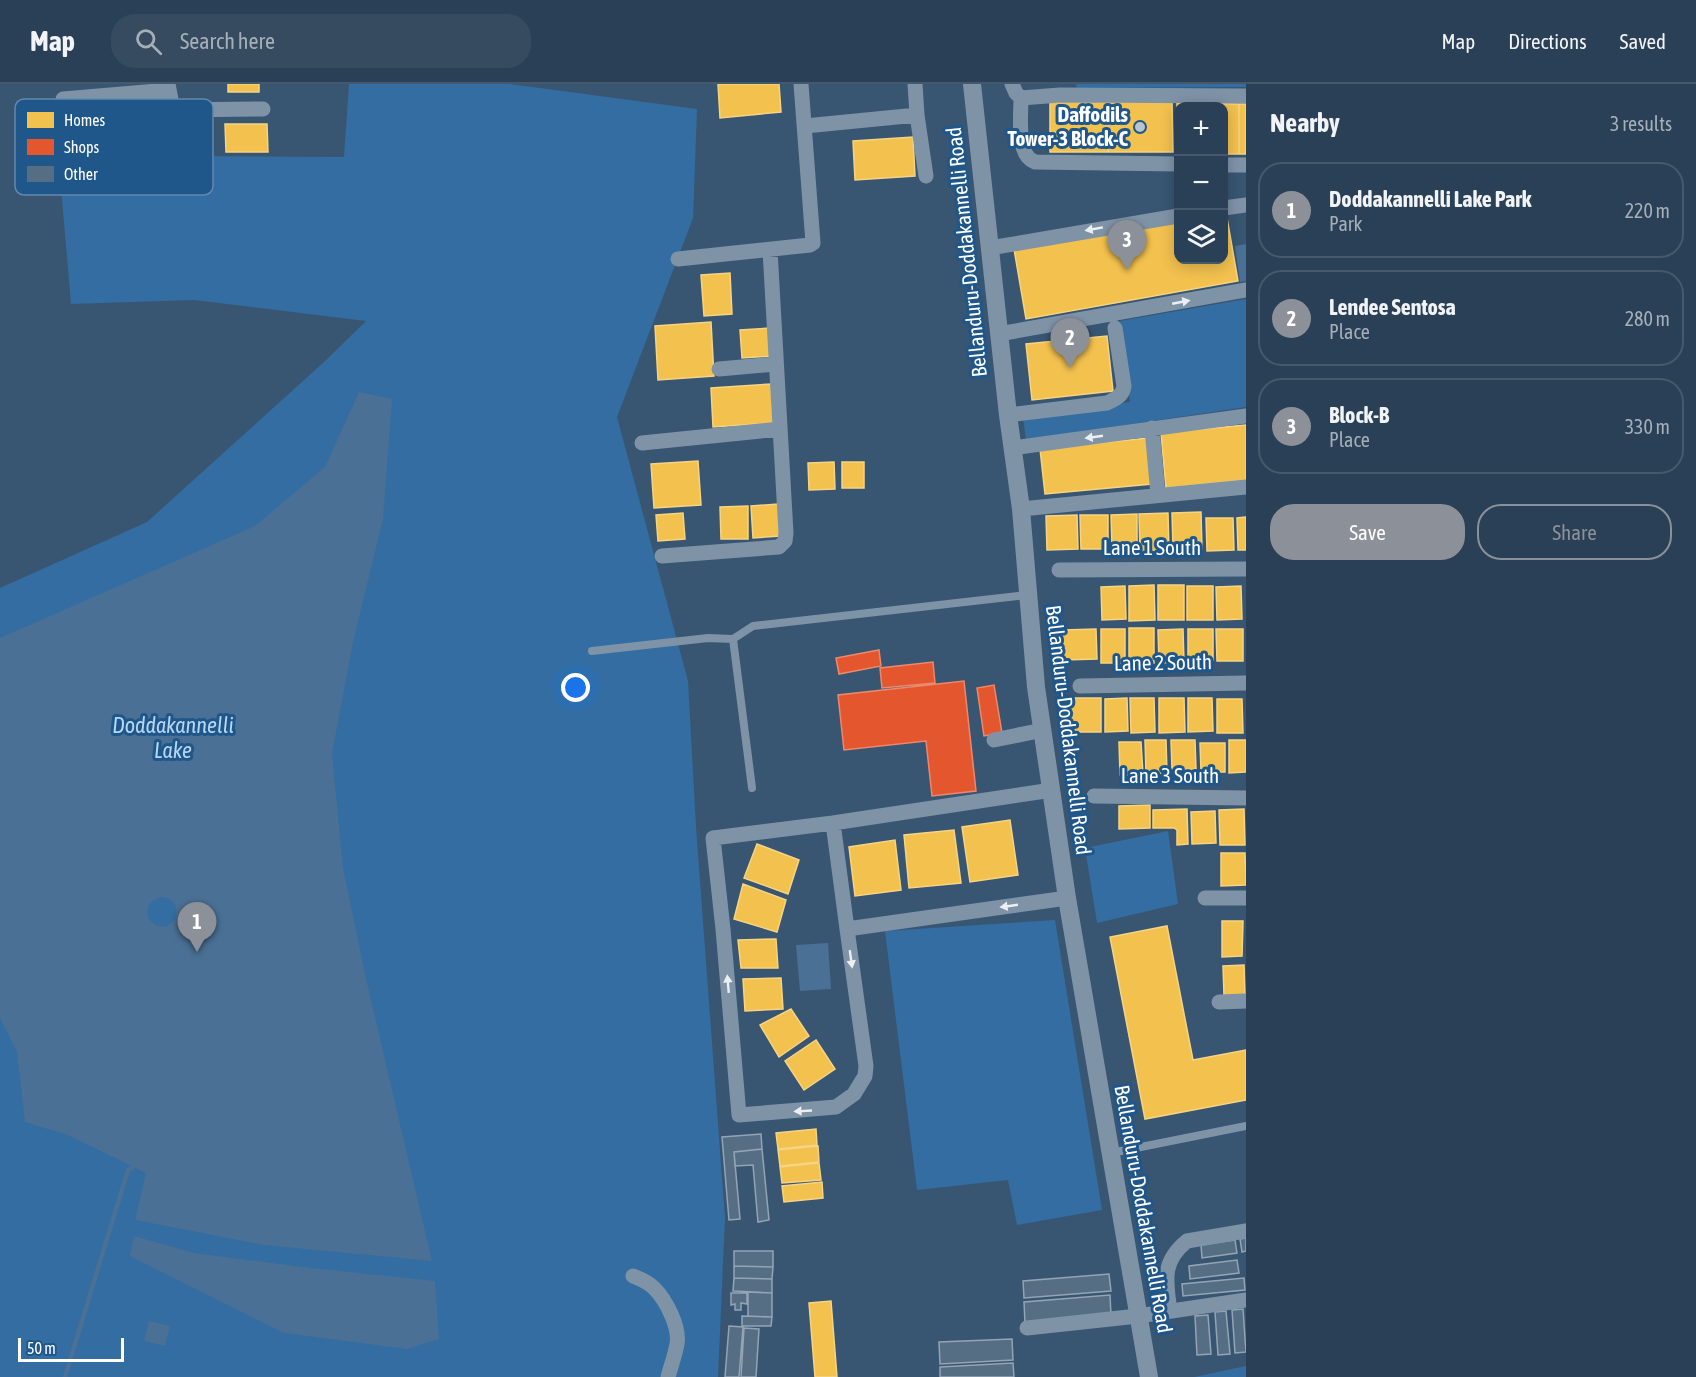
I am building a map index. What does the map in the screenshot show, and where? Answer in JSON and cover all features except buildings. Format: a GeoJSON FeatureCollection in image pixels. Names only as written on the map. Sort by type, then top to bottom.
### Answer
{"type":"FeatureCollection","features":[{"type":"Feature","properties":{"kind":"street"},"geometry":{"type":"LineString","coordinates":[[678,259],[810,245],[814,240],[801,84]]}},
{"type":"Feature","properties":{"kind":"street"},"geometry":{"type":"LineString","coordinates":[[915,84],[917,116],[926,176]]}},
{"type":"Feature","properties":{"kind":"street","name":"Bellanduru-Doddakannelli Road"},"geometry":{"type":"LineString","coordinates":[[972,84],[1008,415],[1021,508],[1036,687],[1067,898],[1149,1377]]}},
{"type":"Feature","properties":{"kind":"street"},"geometry":{"type":"LineString","coordinates":[[1012,84],[1021,98],[1020,129],[1025,156],[1029,160],[1035,162],[1174,164]]}},
{"type":"Feature","properties":{"kind":"street"},"geometry":{"type":"LineString","coordinates":[[63,99],[168,87]]}},
{"type":"Feature","properties":{"kind":"street"},"geometry":{"type":"LineString","coordinates":[[1021,98],[1060,90],[1246,96]]}},
{"type":"Feature","properties":{"kind":"street"},"geometry":{"type":"LineString","coordinates":[[213,110],[263,109]]}},
{"type":"Feature","properties":{"kind":"street"},"geometry":{"type":"LineString","coordinates":[[806,126],[917,116]]}},
{"type":"Feature","properties":{"kind":"street"},"geometry":{"type":"LineString","coordinates":[[1228,165],[1246,165]]}},
{"type":"Feature","properties":{"kind":"street"},"geometry":{"type":"LineString","coordinates":[[1228,207],[1246,205]]}},
{"type":"Feature","properties":{"kind":"street"},"geometry":{"type":"LineString","coordinates":[[990,248],[1174,217]]}},
{"type":"Feature","properties":{"kind":"street"},"geometry":{"type":"LineString","coordinates":[[662,556],[779,547],[785,541],[770,250]]}},
{"type":"Feature","properties":{"kind":"street"},"geometry":{"type":"LineString","coordinates":[[999,334],[1140,307],[1246,290]]}},
{"type":"Feature","properties":{"kind":"street"},"geometry":{"type":"LineString","coordinates":[[1008,415],[1116,399],[1124,386],[1115,328]]}},
{"type":"Feature","properties":{"kind":"street"},"geometry":{"type":"LineString","coordinates":[[719,369],[776,364]]}},
{"type":"Feature","properties":{"kind":"street"},"geometry":{"type":"LineString","coordinates":[[1012,448],[1246,416]]}},
{"type":"Feature","properties":{"kind":"street"},"geometry":{"type":"LineString","coordinates":[[1152,428],[1158,495]]}},
{"type":"Feature","properties":{"kind":"street"},"geometry":{"type":"LineString","coordinates":[[642,443],[780,429]]}},
{"type":"Feature","properties":{"kind":"street"},"geometry":{"type":"LineString","coordinates":[[1021,508],[1246,487]]}},
{"type":"Feature","properties":{"kind":"street","name":"Lane 1 South"},"geometry":{"type":"LineString","coordinates":[[1059,570],[1246,569]]}},
{"type":"Feature","properties":{"kind":"street","name":"Lane 2 South"},"geometry":{"type":"LineString","coordinates":[[1080,686],[1246,683]]}},
{"type":"Feature","properties":{"kind":"street"},"geometry":{"type":"LineString","coordinates":[[994,740],[1043,730]]}},
{"type":"Feature","properties":{"kind":"street"},"geometry":{"type":"LineString","coordinates":[[833,823],[866,1076],[854,1094],[836,1107],[739,1115],[713,838],[833,823],[1052,790]]}},
{"type":"Feature","properties":{"kind":"street","name":"Lane 3 South"},"geometry":{"type":"LineString","coordinates":[[1094,796],[1246,798]]}},
{"type":"Feature","properties":{"kind":"street"},"geometry":{"type":"LineString","coordinates":[[847,929],[1067,898]]}},
{"type":"Feature","properties":{"kind":"street"},"geometry":{"type":"LineString","coordinates":[[1205,898],[1246,898]]}},
{"type":"Feature","properties":{"kind":"street"},"geometry":{"type":"LineString","coordinates":[[1219,1002],[1246,1001]]}},
{"type":"Feature","properties":{"kind":"street"},"geometry":{"type":"LineString","coordinates":[[1170,1311],[1166,1283],[1168,1264],[1180,1247],[1187,1241],[1246,1231]]}},
{"type":"Feature","properties":{"kind":"street"},"geometry":{"type":"LineString","coordinates":[[633,1276],[645,1281],[655,1289],[672,1316],[676,1327],[678,1343],[668,1377]]}},
{"type":"Feature","properties":{"kind":"street"},"geometry":{"type":"LineString","coordinates":[[1027,1328],[1138,1316],[1246,1300]]}},
{"type":"Feature","properties":{"kind":"lane"},"geometry":{"type":"LineString","coordinates":[[592,651],[708,638],[733,639],[753,626],[1028,595]]}},
{"type":"Feature","properties":{"kind":"lane"},"geometry":{"type":"LineString","coordinates":[[733,639],[752,788]]}},
{"type":"Feature","properties":{"kind":"lane"},"geometry":{"type":"LineString","coordinates":[[1111,1153],[1246,1126]]}},
{"type":"Feature","properties":{"kind":"shaded area"},"geometry":{"type":"Polygon","coordinates":[[[349,84],[510,84],[697,109],[693,218],[617,417],[688,681],[696,827],[725,1218],[718,1377],[0,1377],[0,588],[147,522],[324,362],[366,321],[194,300],[71,304],[62,195],[213,195],[213,156],[344,157],[349,84]]]}},
{"type":"Feature","properties":{"kind":"shaded area"},"geometry":{"type":"Polygon","coordinates":[[[1076,84],[1246,84],[1246,87],[1077,88],[1076,84]]]}},
{"type":"Feature","properties":{"kind":"shaded area"},"geometry":{"type":"Polygon","coordinates":[[[1246,299],[1246,407],[1026,440],[1023,417],[1130,402],[1120,321],[1246,299]]]}},
{"type":"Feature","properties":{"kind":"shaded area"},"geometry":{"type":"Polygon","coordinates":[[[1168,831],[1178,904],[1097,923],[1085,848],[1168,831]]]}},
{"type":"Feature","properties":{"kind":"shaded area"},"geometry":{"type":"Polygon","coordinates":[[[1055,920],[1102,1210],[1017,1225],[1008,1180],[917,1190],[885,931],[1055,920]]]}},
{"type":"Feature","properties":{"kind":"shaded area"},"geometry":{"type":"Polygon","coordinates":[[[1246,1366],[1246,1377],[1194,1377],[1246,1366]]]}},
{"type":"Feature","properties":{"kind":"water"},"geometry":{"type":"Polygon","coordinates":[[[1246,244],[1246,281],[1240,282],[1235,246],[1246,244]]]}},
{"type":"Feature","properties":{"kind":"water","name":"Doddakannelli Lake"},"geometry":{"type":"Polygon","coordinates":[[[359,392],[392,399],[383,519],[353,642],[332,754],[343,868],[367,983],[432,1261],[264,1245],[135,1220],[146,1173],[68,1135],[25,1122],[17,1052],[0,1018],[0,638],[255,526],[325,467],[359,392]],[[165,897],[151,902],[148,912],[150,920],[155,925],[166,927],[174,921],[176,908],[172,901],[165,897]]]}},
{"type":"Feature","properties":{"kind":"water"},"geometry":{"type":"Polygon","coordinates":[[[828,943],[831,989],[800,991],[796,945],[828,943]]]}},
{"type":"Feature","properties":{"kind":"water"},"geometry":{"type":"Polygon","coordinates":[[[134,1236],[194,1253],[435,1281],[439,1339],[407,1349],[284,1333],[130,1256],[134,1236]]]}},
{"type":"Feature","properties":{"kind":"water"},"geometry":{"type":"Polygon","coordinates":[[[149,1321],[170,1326],[165,1346],[144,1341],[149,1321]]]}},
{"type":"Feature","properties":{"kind":"waterway"},"geometry":{"type":"LineString","coordinates":[[65,1377],[128,1170],[138,1164]]}},
{"type":"Feature","properties":{"kind":"place","name":"Daffodils Tower-3 Block-C"},"geometry":{"type":"Point","coordinates":[1140,127]}},
{"type":"Feature","properties":{"kind":"place","name":"Block-B"},"geometry":{"type":"Point","coordinates":[1127,270]}},
{"type":"Feature","properties":{"kind":"place","name":"Lendee Sentosa"},"geometry":{"type":"Point","coordinates":[1070,368]}},
{"type":"Feature","properties":{"kind":"place","name":"Doddakannelli Lake Park"},"geometry":{"type":"Point","coordinates":[197,952]}}]}
